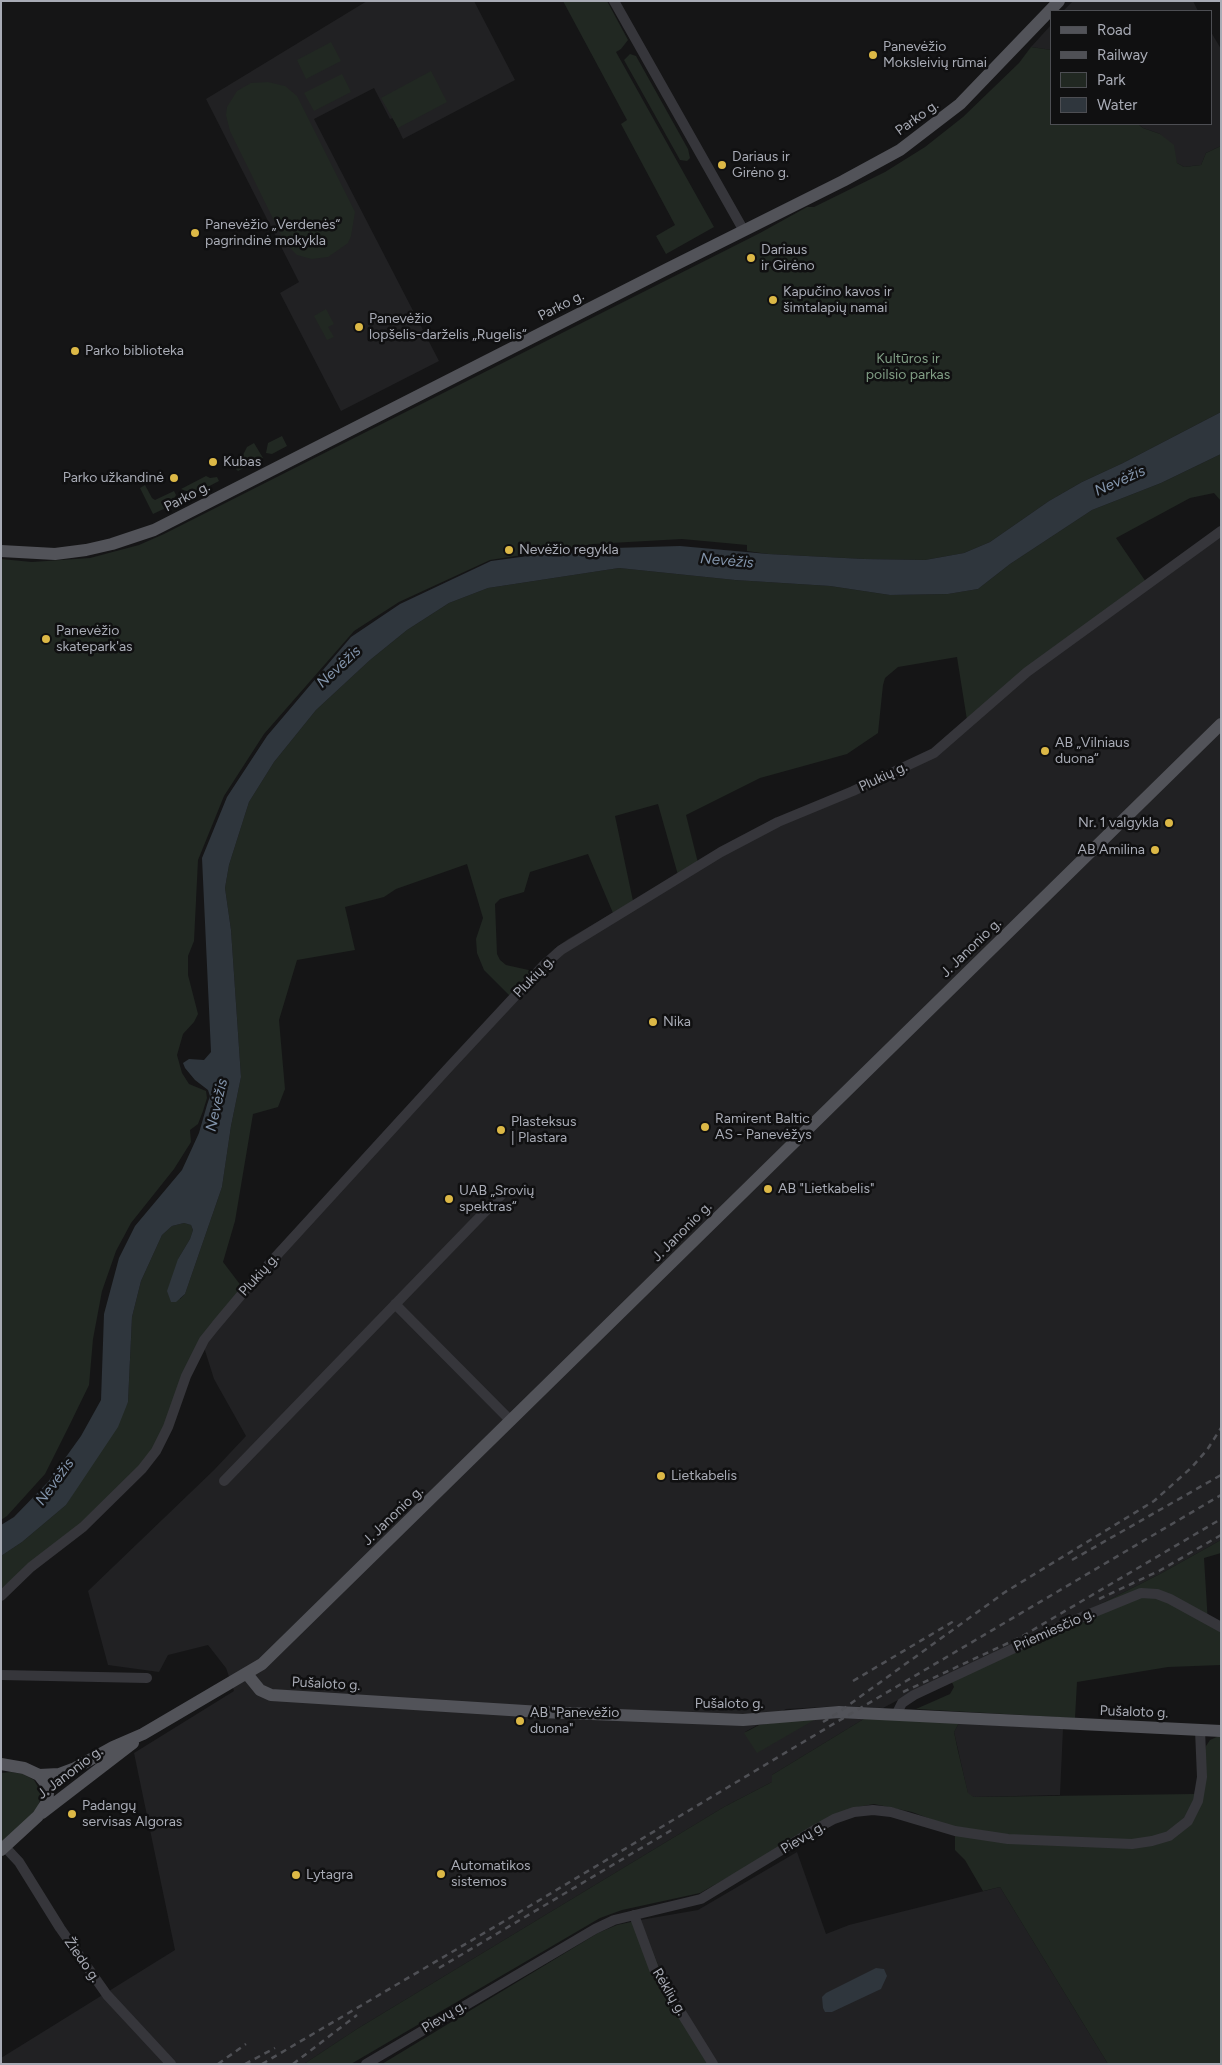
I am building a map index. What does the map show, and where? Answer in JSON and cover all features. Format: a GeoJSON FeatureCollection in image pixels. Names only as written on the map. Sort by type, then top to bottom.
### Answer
{"type":"FeatureCollection","features":[{"type":"Feature","properties":{"kind":"main road","name":"Parko g."},"geometry":{"type":"LineString","coordinates":[[1,551],[55,554],[86,550],[112,544],[154,530],[873,165],[900,150],[941,120],[984,81],[1050,11]]}},
{"type":"Feature","properties":{"kind":"main road","name":"J. Janonio g."},"geometry":{"type":"LineString","coordinates":[[40,1775],[59,1774],[75,1768],[143,1734],[247,1674],[271,1656],[1221,724]]}},
{"type":"Feature","properties":{"kind":"main road","name":"Pušaloto g."},"geometry":{"type":"LineString","coordinates":[[247,1674],[260,1690],[271,1695],[285,1697],[631,1717],[743,1720],[824,1713],[1221,1731]]}},
{"type":"Feature","properties":{"kind":"main road","name":"J. Janonio g."},"geometry":{"type":"LineString","coordinates":[[3,1849],[38,1816],[119,1755],[143,1734]]}},
{"type":"Feature","properties":{"kind":"main road"},"geometry":{"type":"LineString","coordinates":[[3,1762],[40,1775],[46,1784],[48,1797],[38,1816]]}},
{"type":"Feature","properties":{"kind":"street"},"geometry":{"type":"LineString","coordinates":[[614,1],[744,231]]}},
{"type":"Feature","properties":{"kind":"street","name":"Plukių g."},"geometry":{"type":"LineString","coordinates":[[1,1596],[31,1566],[82,1527],[142,1469],[156,1451],[168,1428],[186,1376],[204,1340],[216,1325],[247,1288],[450,1066],[556,954],[603,923],[721,852],[778,822],[853,791],[934,754],[1027,672],[1221,531]]}},
{"type":"Feature","properties":{"kind":"street"},"geometry":{"type":"LineString","coordinates":[[224,1481],[504,1192]]}},
{"type":"Feature","properties":{"kind":"street"},"geometry":{"type":"LineString","coordinates":[[395,1304],[511,1421]]}},
{"type":"Feature","properties":{"kind":"street","name":"Priemiesčio g."},"geometry":{"type":"LineString","coordinates":[[896,1715],[902,1703],[914,1695],[1070,1622],[1141,1593],[1156,1594],[1170,1598],[1221,1627]]}},
{"type":"Feature","properties":{"kind":"street"},"geometry":{"type":"LineString","coordinates":[[1,1675],[148,1678]]}},
{"type":"Feature","properties":{"kind":"street","name":"Pievų g."},"geometry":{"type":"LineString","coordinates":[[368,2063],[595,1929],[614,1920],[701,1899],[834,1819],[854,1812],[873,1810],[891,1812],[954,1831],[1008,1839],[1132,1844],[1169,1836],[1183,1826],[1192,1815],[1198,1801],[1202,1777],[1200,1730]]}},
{"type":"Feature","properties":{"kind":"street","name":"Žiedo g."},"geometry":{"type":"LineString","coordinates":[[3,1849],[19,1862],[60,1928],[107,1995],[171,2064]]}},
{"type":"Feature","properties":{"kind":"street","name":"Rėklių g."},"geometry":{"type":"LineString","coordinates":[[634,1915],[654,1969],[713,2064]]}},
{"type":"Feature","properties":{"kind":"shaded area"},"geometry":{"type":"Polygon","coordinates":[[[367,1],[474,1],[515,80],[403,139],[393,118],[390,119],[374,88],[314,119],[439,361],[341,411],[280,293],[299,282],[206,99],[367,1]]]}},
{"type":"Feature","properties":{"kind":"shaded area"},"geometry":{"type":"Polygon","coordinates":[[[1073,1],[1193,1],[1198,10],[1064,10],[1073,1]]]}},
{"type":"Feature","properties":{"kind":"shaded area"},"geometry":{"type":"Polygon","coordinates":[[[1050,26],[1050,50],[1031,47],[1050,26]]]}},
{"type":"Feature","properties":{"kind":"shaded area"},"geometry":{"type":"Polygon","coordinates":[[[1212,34],[1221,49],[1221,146],[1206,153],[1201,165],[1184,167],[1177,163],[1160,134],[1139,125],[1212,125],[1212,34]]]}},
{"type":"Feature","properties":{"kind":"shaded area"},"geometry":{"type":"Polygon","coordinates":[[[1221,527],[1221,1540],[1160,1574],[1065,1622],[915,1691],[883,1708],[842,1706],[786,1709],[745,1732],[821,1716],[867,1717],[772,1775],[772,1782],[724,1807],[357,2029],[304,2064],[1,2064],[1,2058],[175,1950],[134,1753],[234,1691],[226,1668],[208,1645],[168,1655],[159,1672],[108,1665],[88,1591],[214,1470],[246,1436],[214,1379],[202,1341],[554,949],[732,843],[923,756],[1221,527]]]}},
{"type":"Feature","properties":{"kind":"shaded area"},"geometry":{"type":"Polygon","coordinates":[[[959,1723],[1063,1729],[1060,1795],[974,1797],[968,1794],[954,1732],[959,1723]]]}},
{"type":"Feature","properties":{"kind":"shaded area"},"geometry":{"type":"Polygon","coordinates":[[[797,1852],[826,1934],[849,1925],[1000,1887],[1108,2064],[717,2064],[661,1972],[640,1920],[698,1910],[797,1852]]]}},
{"type":"Feature","properties":{"kind":"green space"},"geometry":{"type":"Polygon","coordinates":[[[563,1],[607,1],[628,40],[616,52],[714,227],[666,254],[656,236],[675,225],[621,124],[627,120],[563,1]]]}},
{"type":"Feature","properties":{"kind":"green space"},"geometry":{"type":"Polygon","coordinates":[[[331,42],[341,61],[306,79],[297,60],[331,42]]]}},
{"type":"Feature","properties":{"kind":"green space","name":"Kultūros ir poilsio parkas"},"geometry":{"type":"Polygon","coordinates":[[[1031,47],[1050,50],[1050,125],[1139,125],[1160,134],[1174,145],[1177,163],[1184,167],[1201,165],[1206,153],[1221,146],[1221,412],[1082,482],[1049,501],[990,542],[964,553],[925,560],[864,559],[768,554],[747,551],[747,545],[682,539],[593,544],[490,560],[399,602],[354,631],[264,734],[224,796],[198,860],[194,941],[188,956],[188,975],[198,1014],[194,1022],[183,1034],[177,1055],[182,1073],[189,1084],[206,1091],[207,1098],[198,1124],[190,1130],[191,1142],[174,1169],[131,1223],[116,1251],[102,1291],[93,1339],[89,1385],[71,1422],[45,1474],[7,1516],[1,1520],[1,559],[32,562],[90,558],[139,545],[164,534],[760,233],[807,207],[814,207],[885,172],[925,147],[963,117],[1019,63],[1031,47]]]}},
{"type":"Feature","properties":{"kind":"green space"},"geometry":{"type":"Polygon","coordinates":[[[630,54],[636,56],[688,149],[690,158],[687,161],[680,160],[624,60],[630,54]]]}},
{"type":"Feature","properties":{"kind":"green space"},"geometry":{"type":"Polygon","coordinates":[[[431,71],[447,102],[398,128],[381,98],[431,71]]]}},
{"type":"Feature","properties":{"kind":"green space"},"geometry":{"type":"Polygon","coordinates":[[[342,74],[351,92],[314,111],[304,93],[342,74]]]}},
{"type":"Feature","properties":{"kind":"green space"},"geometry":{"type":"Polygon","coordinates":[[[268,82],[285,86],[297,96],[355,212],[348,243],[328,257],[312,259],[297,255],[285,243],[230,131],[226,115],[227,107],[237,91],[251,83],[268,82]]]}},
{"type":"Feature","properties":{"kind":"green space"},"geometry":{"type":"Polygon","coordinates":[[[326,309],[334,324],[328,327],[334,337],[327,340],[314,316],[326,309]]]}},
{"type":"Feature","properties":{"kind":"green space"},"geometry":{"type":"Polygon","coordinates":[[[282,436],[287,446],[272,454],[266,453],[268,443],[282,436]]]}},
{"type":"Feature","properties":{"kind":"green space"},"geometry":{"type":"Polygon","coordinates":[[[254,443],[263,458],[238,471],[236,469],[247,447],[254,443]]]}},
{"type":"Feature","properties":{"kind":"green space"},"geometry":{"type":"Polygon","coordinates":[[[1221,454],[1221,501],[1214,493],[1190,498],[1116,538],[1146,582],[967,720],[957,657],[898,667],[885,678],[878,733],[847,754],[760,778],[686,815],[698,863],[678,875],[658,804],[615,816],[633,901],[613,913],[588,854],[530,872],[524,892],[500,899],[495,904],[497,954],[500,960],[506,965],[533,971],[510,996],[484,970],[477,953],[476,939],[483,918],[467,864],[396,889],[384,897],[345,907],[355,950],[297,960],[279,1020],[285,1089],[278,1107],[253,1114],[235,1221],[223,1262],[242,1287],[202,1341],[166,1425],[153,1450],[141,1465],[80,1525],[1,1589],[1,1556],[22,1542],[66,1505],[128,1402],[132,1317],[141,1281],[162,1235],[172,1226],[184,1223],[191,1225],[193,1230],[178,1259],[180,1299],[185,1294],[222,1187],[231,1126],[241,1077],[231,930],[225,888],[229,865],[249,802],[274,762],[316,710],[370,660],[407,630],[449,603],[488,588],[619,568],[735,580],[830,586],[890,595],[948,594],[978,589],[1010,564],[1092,510],[1161,483],[1221,454]]]}},
{"type":"Feature","properties":{"kind":"green space"},"geometry":{"type":"Polygon","coordinates":[[[206,476],[210,478],[217,477],[219,481],[194,494],[181,489],[206,476]]]}},
{"type":"Feature","properties":{"kind":"green space"},"geometry":{"type":"Polygon","coordinates":[[[145,485],[155,500],[174,491],[176,495],[170,506],[153,514],[140,488],[145,485]]]}},
{"type":"Feature","properties":{"kind":"green space"},"geometry":{"type":"Polygon","coordinates":[[[1221,1540],[1221,1553],[1204,1558],[1208,1624],[1221,1630],[1221,1665],[1168,1667],[1077,1682],[1075,1718],[916,1709],[950,1694],[954,1687],[949,1675],[1065,1622],[1160,1574],[1221,1540]]]}},
{"type":"Feature","properties":{"kind":"green space"},"geometry":{"type":"Polygon","coordinates":[[[821,1716],[757,1753],[744,1733],[759,1725],[821,1716]]]}},
{"type":"Feature","properties":{"kind":"green space"},"geometry":{"type":"Polygon","coordinates":[[[867,1717],[959,1723],[954,1732],[968,1793],[974,1797],[1194,1794],[1206,1746],[1210,1740],[1221,1735],[1221,2064],[1108,2064],[1000,1887],[983,1891],[965,1860],[955,1850],[955,1831],[946,1825],[912,1812],[874,1804],[852,1808],[700,1893],[622,1910],[600,1918],[351,2064],[304,2064],[357,2029],[724,1807],[772,1782],[772,1775],[867,1717]]]}},
{"type":"Feature","properties":{"kind":"green space"},"geometry":{"type":"Polygon","coordinates":[[[1,1773],[23,1774],[34,1780],[42,1794],[36,1812],[1,1843],[1,1773]]]}},
{"type":"Feature","properties":{"kind":"green space"},"geometry":{"type":"Polygon","coordinates":[[[640,1920],[661,1972],[717,2064],[382,2064],[598,1933],[617,1925],[640,1920]]]}},
{"type":"Feature","properties":{"kind":"water","name":"Nevėžis"},"geometry":{"type":"Polygon","coordinates":[[[1221,412],[1221,454],[1161,483],[1092,510],[1010,564],[978,589],[948,594],[890,595],[830,586],[735,580],[619,568],[488,588],[449,603],[407,630],[370,660],[316,710],[274,762],[249,802],[229,865],[225,888],[231,930],[241,1077],[231,1126],[222,1187],[185,1294],[176,1302],[171,1302],[167,1291],[178,1259],[193,1230],[191,1225],[184,1223],[172,1226],[162,1235],[141,1281],[132,1317],[128,1402],[118,1427],[66,1505],[22,1542],[1,1556],[1,1525],[14,1517],[48,1482],[81,1436],[101,1400],[104,1314],[119,1258],[135,1226],[182,1170],[199,1133],[210,1096],[208,1090],[195,1080],[183,1063],[189,1059],[204,1060],[211,1052],[202,858],[227,797],[267,736],[351,637],[400,604],[491,561],[580,549],[680,546],[768,554],[864,559],[925,560],[964,553],[990,542],[1049,501],[1082,482],[1221,412]]]}},
{"type":"Feature","properties":{"kind":"water"},"geometry":{"type":"Polygon","coordinates":[[[876,1968],[884,1969],[887,1976],[881,1989],[832,2012],[825,2012],[822,1997],[826,1993],[876,1968]]]}},
{"type":"Feature","properties":{"kind":"railway"},"geometry":{"type":"LineString","coordinates":[[1002,1594],[1154,1501],[1191,1468],[1207,1450],[1221,1428]]}},
{"type":"Feature","properties":{"kind":"railway"},"geometry":{"type":"LineString","coordinates":[[1072,1560],[1221,1475]]}},
{"type":"Feature","properties":{"kind":"railway"},"geometry":{"type":"LineString","coordinates":[[262,2064],[1221,1495]]}},
{"type":"Feature","properties":{"kind":"railway"},"geometry":{"type":"LineString","coordinates":[[903,1692],[1021,1637],[1221,1519]]}},
{"type":"Feature","properties":{"kind":"railway"},"geometry":{"type":"LineString","coordinates":[[1099,1599],[1159,1571],[1221,1535]]}},
{"type":"Feature","properties":{"kind":"railway"},"geometry":{"type":"LineString","coordinates":[[823,1722],[1008,1590]]}},
{"type":"Feature","properties":{"kind":"railway"},"geometry":{"type":"LineString","coordinates":[[853,1681],[954,1621]]}},
{"type":"Feature","properties":{"kind":"railway"},"geometry":{"type":"LineString","coordinates":[[439,1968],[675,1828]]}},
{"type":"Feature","properties":{"kind":"railway"},"geometry":{"type":"LineString","coordinates":[[293,2064],[357,2015]]}},
{"type":"Feature","properties":{"kind":"railway"},"geometry":{"type":"LineString","coordinates":[[218,2064],[246,2044]]}},
{"type":"Feature","properties":{"kind":"railway"},"geometry":{"type":"LineString","coordinates":[[245,2064],[275,2048]]}},
{"type":"Feature","properties":{"kind":"place","name":"Panevėžio Moksleivių rūmai"},"geometry":{"type":"Point","coordinates":[873,55]}},
{"type":"Feature","properties":{"kind":"place","name":"Dariaus ir Girėno g."},"geometry":{"type":"Point","coordinates":[722,165]}},
{"type":"Feature","properties":{"kind":"place","name":"Panevėžio „Verdenės“ pagrindinė mokykla"},"geometry":{"type":"Point","coordinates":[195,233]}},
{"type":"Feature","properties":{"kind":"place","name":"Dariaus ir Girėno"},"geometry":{"type":"Point","coordinates":[751,258]}},
{"type":"Feature","properties":{"kind":"place","name":"Kapučino kavos ir šimtalapių namai"},"geometry":{"type":"Point","coordinates":[773,300]}},
{"type":"Feature","properties":{"kind":"place","name":"Panevėžio lopšelis-darželis „Rugelis“"},"geometry":{"type":"Point","coordinates":[359,327]}},
{"type":"Feature","properties":{"kind":"place","name":"Parko biblioteka"},"geometry":{"type":"Point","coordinates":[75,351]}},
{"type":"Feature","properties":{"kind":"place","name":"Kubas"},"geometry":{"type":"Point","coordinates":[213,462]}},
{"type":"Feature","properties":{"kind":"place","name":"Parko užkandinė"},"geometry":{"type":"Point","coordinates":[174,478]}},
{"type":"Feature","properties":{"kind":"place","name":"Nevėžio regykla"},"geometry":{"type":"Point","coordinates":[509,550]}},
{"type":"Feature","properties":{"kind":"place","name":"Panevėžio skatepark'as"},"geometry":{"type":"Point","coordinates":[46,639]}},
{"type":"Feature","properties":{"kind":"place","name":"AB „Vilniaus duona“"},"geometry":{"type":"Point","coordinates":[1045,751]}},
{"type":"Feature","properties":{"kind":"place","name":"Nr. 1 valgykla"},"geometry":{"type":"Point","coordinates":[1169,823]}},
{"type":"Feature","properties":{"kind":"place","name":"AB Amilina"},"geometry":{"type":"Point","coordinates":[1155,850]}},
{"type":"Feature","properties":{"kind":"place","name":"Nika"},"geometry":{"type":"Point","coordinates":[653,1022]}},
{"type":"Feature","properties":{"kind":"place","name":"Ramirent Baltic AS - Panevėžys"},"geometry":{"type":"Point","coordinates":[705,1127]}},
{"type":"Feature","properties":{"kind":"place","name":"Plasteksus | Plastara"},"geometry":{"type":"Point","coordinates":[501,1130]}},
{"type":"Feature","properties":{"kind":"place","name":"AB \"Lietkabelis\""},"geometry":{"type":"Point","coordinates":[768,1189]}},
{"type":"Feature","properties":{"kind":"place","name":"UAB „Srovių spektras“"},"geometry":{"type":"Point","coordinates":[449,1199]}},
{"type":"Feature","properties":{"kind":"place","name":"Lietkabelis"},"geometry":{"type":"Point","coordinates":[661,1476]}},
{"type":"Feature","properties":{"kind":"place","name":"AB \"Panevėžio duona\""},"geometry":{"type":"Point","coordinates":[520,1721]}},
{"type":"Feature","properties":{"kind":"place","name":"Padangų servisas Algoras"},"geometry":{"type":"Point","coordinates":[72,1814]}},
{"type":"Feature","properties":{"kind":"place","name":"Automatikos sistemos"},"geometry":{"type":"Point","coordinates":[441,1874]}},
{"type":"Feature","properties":{"kind":"place","name":"Lytagra"},"geometry":{"type":"Point","coordinates":[296,1875]}}]}
